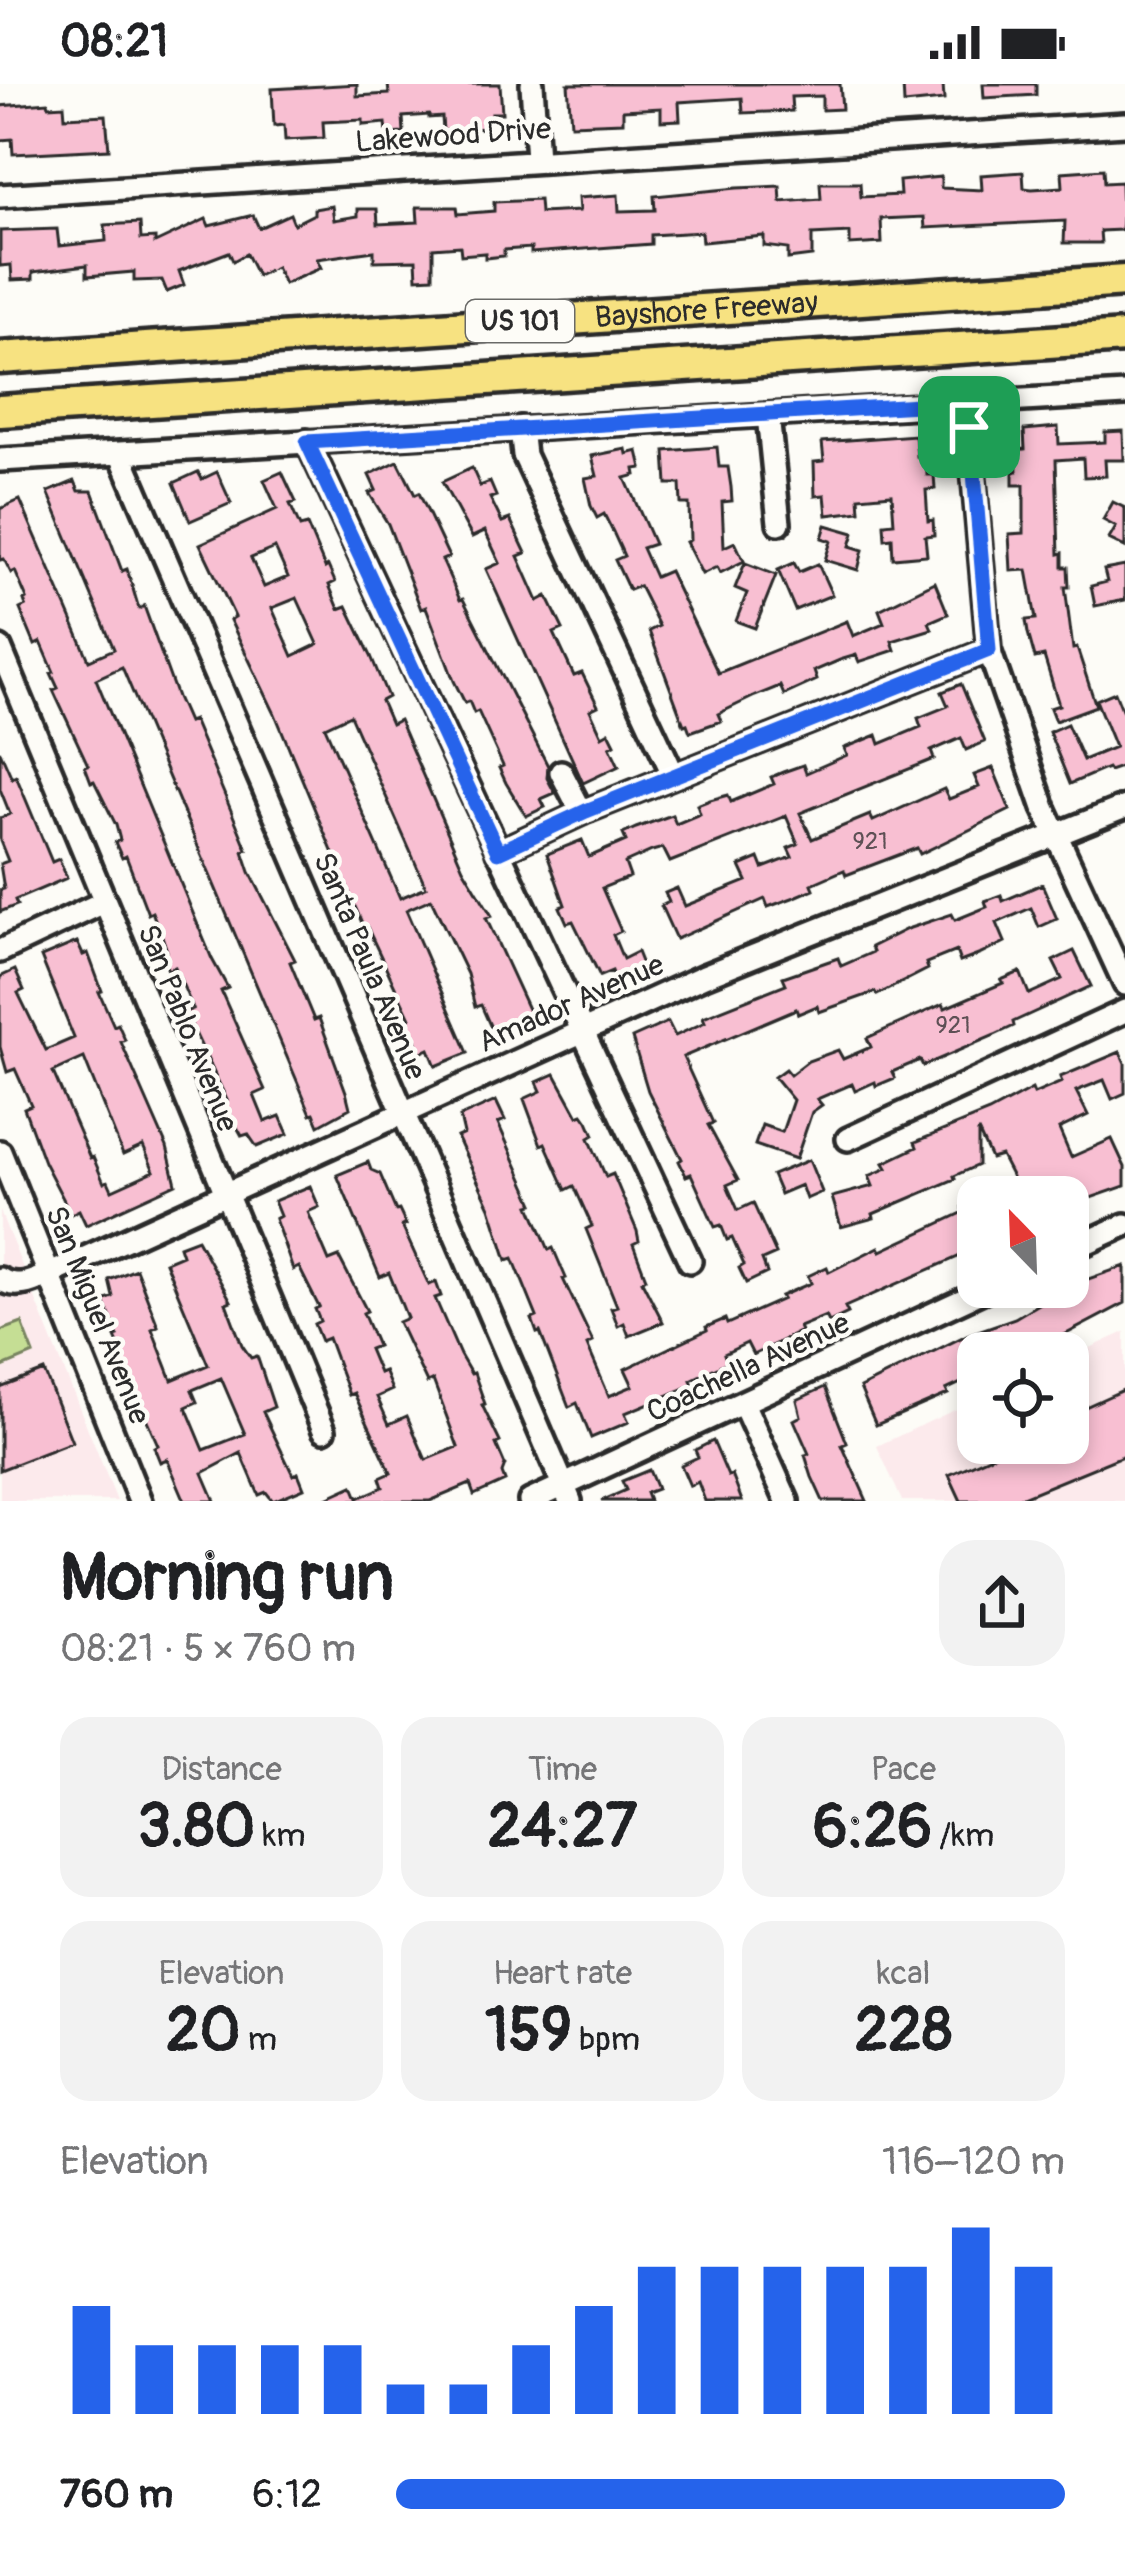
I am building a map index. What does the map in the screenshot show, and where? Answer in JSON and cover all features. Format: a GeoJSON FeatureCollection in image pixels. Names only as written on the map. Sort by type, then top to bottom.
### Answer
{"type":"FeatureCollection","features":[{"type":"Feature","properties":{"kind":"highway","name":"Bayshore Freeway"},"geometry":{"type":"LineString","coordinates":[[0,358],[1125,281]]}},
{"type":"Feature","properties":{"kind":"highway","name":"Bayshore Freeway"},"geometry":{"type":"LineString","coordinates":[[0,411],[1125,337]]}},
{"type":"Feature","properties":{"kind":"street"},"geometry":{"type":"LineString","coordinates":[[532,84],[537,159]]}},
{"type":"Feature","properties":{"kind":"street","name":"Lakewood Drive"},"geometry":{"type":"LineString","coordinates":[[0,196],[1125,124]]}},
{"type":"Feature","properties":{"kind":"street"},"geometry":{"type":"LineString","coordinates":[[0,460],[1125,394]]}},
{"type":"Feature","properties":{"kind":"street"},"geometry":{"type":"LineString","coordinates":[[968,402],[989,650],[1055,834],[1125,984]]}},
{"type":"Feature","properties":{"kind":"street"},"geometry":{"type":"LineString","coordinates":[[768,415],[779,523]]}},
{"type":"Feature","properties":{"kind":"street"},"geometry":{"type":"LineString","coordinates":[[521,428],[524,454],[674,776]]}},
{"type":"Feature","properties":{"kind":"street"},"geometry":{"type":"LineString","coordinates":[[307,442],[690,1261]]}},
{"type":"Feature","properties":{"kind":"street","name":"Santa Paula Avenue"},"geometry":{"type":"LineString","coordinates":[[120,453],[566,1493]]}},
{"type":"Feature","properties":{"kind":"street","name":"San Pablo Avenue"},"geometry":{"type":"LineString","coordinates":[[0,648],[324,1430]]}},
{"type":"Feature","properties":{"kind":"street"},"geometry":{"type":"LineString","coordinates":[[498,852],[582,813],[989,650]]}},
{"type":"Feature","properties":{"kind":"street"},"geometry":{"type":"LineString","coordinates":[[561,772],[582,813]]}},
{"type":"Feature","properties":{"kind":"street","name":"Amador Avenue"},"geometry":{"type":"LineString","coordinates":[[0,1279],[27,1283],[50,1274],[581,1031],[842,918],[1125,807]]}},
{"type":"Feature","properties":{"kind":"street"},"geometry":{"type":"LineString","coordinates":[[0,951],[104,902]]}},
{"type":"Feature","properties":{"kind":"street"},"geometry":{"type":"LineString","coordinates":[[848,1139],[1125,1012]]}},
{"type":"Feature","properties":{"kind":"street","name":"San Miguel Avenue"},"geometry":{"type":"LineString","coordinates":[[0,1154],[140,1501]]}},
{"type":"Feature","properties":{"kind":"street"},"geometry":{"type":"LineString","coordinates":[[1089,1241],[1125,1225]]}},
{"type":"Feature","properties":{"kind":"street","name":"Coachella Avenue"},"geometry":{"type":"LineString","coordinates":[[530,1501],[566,1493],[742,1403],[957,1303]]}},
{"type":"Feature","properties":{"kind":"street"},"geometry":{"type":"LineString","coordinates":[[742,1403],[787,1501]]}},
{"type":"Feature","properties":{"kind":"shaded area"},"geometry":{"type":"Polygon","coordinates":[[[0,1211],[117,1501],[0,1501],[0,1211]]]}},
{"type":"Feature","properties":{"kind":"shaded area"},"geometry":{"type":"Polygon","coordinates":[[[1125,1332],[1125,1501],[902,1501],[877,1446],[957,1409],[957,1464],[1089,1464],[1089,1348],[1125,1332]]]}},
{"type":"Feature","properties":{"kind":"green space"},"geometry":{"type":"Polygon","coordinates":[[[22,1323],[34,1354],[0,1368],[0,1331],[22,1323]]]}},
{"type":"Feature","properties":{"kind":"building"},"geometry":{"type":"Polygon","coordinates":[[[357,84],[357,96],[389,94],[388,84],[500,84],[502,113],[492,113],[493,122],[485,122],[485,128],[443,131],[442,117],[403,117],[404,133],[387,134],[386,123],[323,122],[324,138],[285,140],[284,125],[274,126],[272,89],[357,84]]]}},
{"type":"Feature","properties":{"kind":"building"},"geometry":{"type":"Polygon","coordinates":[[[568,84],[840,84],[842,109],[822,110],[822,96],[791,97],[792,111],[743,113],[742,98],[679,102],[680,120],[661,121],[661,108],[623,110],[623,122],[571,124],[568,84]]]}},
{"type":"Feature","properties":{"kind":"building"},"geometry":{"type":"Polygon","coordinates":[[[903,84],[943,84],[944,100],[904,104],[903,84]]]}},
{"type":"Feature","properties":{"kind":"building"},"geometry":{"type":"Polygon","coordinates":[[[983,84],[1036,84],[1036,95],[984,98],[983,84]]]}},
{"type":"Feature","properties":{"kind":"building"},"geometry":{"type":"Polygon","coordinates":[[[48,102],[49,106],[64,105],[65,117],[106,115],[109,149],[13,154],[12,139],[0,140],[0,106],[48,102]]]}},
{"type":"Feature","properties":{"kind":"building"},"geometry":{"type":"Polygon","coordinates":[[[1103,169],[1104,183],[1121,182],[1122,218],[1121,230],[1100,231],[1101,243],[1064,243],[1065,221],[925,228],[924,217],[881,219],[882,243],[850,245],[850,233],[812,235],[812,256],[788,259],[788,249],[764,246],[764,236],[702,242],[701,232],[651,235],[651,244],[531,253],[531,248],[504,250],[504,256],[485,258],[485,253],[461,255],[460,246],[433,248],[433,277],[417,278],[416,260],[374,261],[374,251],[317,259],[321,268],[284,284],[276,267],[257,276],[246,254],[233,261],[229,252],[179,271],[184,285],[167,292],[162,280],[134,281],[134,272],[87,276],[87,265],[33,272],[33,279],[12,280],[11,265],[0,266],[0,231],[57,229],[59,246],[106,241],[105,225],[140,223],[141,239],[155,238],[155,243],[206,219],[209,226],[253,215],[259,228],[290,214],[294,224],[314,214],[314,209],[332,206],[334,220],[358,216],[358,209],[377,209],[378,224],[418,222],[417,207],[457,207],[458,214],[494,211],[494,202],[539,200],[540,213],[579,211],[578,198],[618,195],[619,211],[655,210],[654,196],[737,188],[780,186],[781,202],[821,199],[820,183],[860,183],[861,197],[900,195],[899,181],[941,177],[941,188],[982,190],[981,175],[1023,172],[1024,188],[1063,187],[1062,172],[1103,169]]]}},
{"type":"Feature","properties":{"kind":"building"},"geometry":{"type":"Polygon","coordinates":[[[1058,427],[1059,444],[1105,442],[1105,432],[1123,431],[1124,460],[1105,460],[1106,476],[1084,477],[1083,458],[1056,460],[1059,554],[1063,553],[1063,567],[1068,567],[1069,587],[1065,587],[1073,649],[1077,648],[1096,706],[1055,721],[1050,708],[1059,705],[1044,656],[1035,658],[1028,633],[1026,620],[1036,619],[1027,570],[1011,571],[1009,534],[1024,533],[1024,485],[1013,485],[1013,472],[1017,471],[1016,450],[1025,449],[1024,430],[1058,427]]]}},
{"type":"Feature","properties":{"kind":"building"},"geometry":{"type":"Polygon","coordinates":[[[915,435],[917,456],[926,455],[927,475],[934,475],[935,489],[926,490],[934,535],[925,536],[927,555],[893,558],[892,538],[885,539],[884,524],[894,523],[892,494],[859,497],[860,511],[827,515],[825,495],[815,496],[814,462],[824,461],[822,442],[915,435]]]}},
{"type":"Feature","properties":{"kind":"building"},"geometry":{"type":"Polygon","coordinates":[[[717,447],[719,467],[728,467],[732,501],[722,502],[724,547],[735,542],[744,561],[720,573],[717,567],[702,574],[686,542],[690,540],[689,504],[681,504],[680,484],[667,484],[665,451],[717,447]]]}},
{"type":"Feature","properties":{"kind":"building"},"geometry":{"type":"Polygon","coordinates":[[[626,449],[627,454],[638,451],[642,468],[625,478],[654,544],[642,548],[655,577],[669,571],[718,673],[847,621],[853,636],[884,623],[879,610],[935,582],[948,614],[929,622],[932,629],[892,641],[895,650],[859,662],[856,655],[840,660],[814,671],[817,680],[784,695],[780,686],[755,696],[718,714],[721,721],[690,732],[649,631],[659,626],[639,586],[629,590],[615,560],[624,556],[604,514],[597,518],[591,506],[585,478],[597,476],[592,456],[626,449]]]}},
{"type":"Feature","properties":{"kind":"building"},"geometry":{"type":"Polygon","coordinates":[[[398,461],[449,557],[442,560],[460,600],[548,766],[547,778],[555,793],[541,799],[545,807],[526,816],[499,768],[503,766],[478,711],[474,713],[469,701],[465,703],[454,681],[426,607],[421,609],[388,524],[369,493],[376,490],[369,475],[398,461]]]}},
{"type":"Feature","properties":{"kind":"building"},"geometry":{"type":"Polygon","coordinates":[[[472,468],[480,486],[490,482],[496,496],[490,498],[502,522],[510,519],[526,553],[518,556],[538,601],[547,596],[563,629],[554,633],[574,676],[582,673],[598,706],[590,710],[602,736],[609,732],[615,744],[610,747],[619,766],[583,783],[486,569],[500,563],[485,531],[472,537],[442,482],[472,468]]]}},
{"type":"Feature","properties":{"kind":"building"},"geometry":{"type":"Polygon","coordinates":[[[198,472],[202,479],[217,472],[231,503],[190,521],[174,483],[198,472]]]}},
{"type":"Feature","properties":{"kind":"building"},"geometry":{"type":"Polygon","coordinates":[[[282,472],[296,502],[290,504],[300,527],[307,525],[335,582],[329,585],[339,609],[347,606],[371,656],[388,697],[381,701],[391,724],[399,720],[463,868],[492,916],[486,918],[534,1022],[496,1039],[481,1005],[475,1007],[467,974],[431,899],[406,910],[468,1053],[436,1066],[429,1049],[420,1053],[414,1036],[410,1038],[403,1021],[410,1018],[364,928],[200,544],[277,509],[264,480],[282,472]],[[275,548],[251,558],[264,587],[288,577],[275,548]],[[297,598],[272,608],[293,656],[318,644],[297,598]],[[350,715],[325,727],[400,898],[426,887],[350,715]]]}},
{"type":"Feature","properties":{"kind":"building"},"geometry":{"type":"Polygon","coordinates":[[[75,481],[79,491],[92,491],[122,571],[127,569],[139,609],[144,606],[177,697],[188,722],[193,720],[247,849],[243,851],[250,872],[295,960],[290,962],[314,1020],[319,1018],[346,1092],[350,1108],[319,1125],[122,667],[96,679],[228,988],[221,991],[265,1090],[254,1095],[265,1122],[280,1116],[288,1134],[257,1147],[248,1134],[242,1136],[223,1102],[227,1100],[185,1012],[193,1009],[175,967],[168,970],[161,954],[167,951],[162,936],[115,842],[120,840],[116,825],[91,782],[88,765],[53,690],[58,688],[54,672],[41,642],[35,645],[20,609],[27,599],[15,571],[11,573],[4,559],[0,560],[0,509],[20,500],[89,660],[114,649],[48,492],[75,481]]]}},
{"type":"Feature","properties":{"kind":"building"},"geometry":{"type":"Polygon","coordinates":[[[1113,502],[1125,508],[1125,547],[1109,539],[1116,527],[1103,520],[1113,502]]]}},
{"type":"Feature","properties":{"kind":"building"},"geometry":{"type":"Polygon","coordinates":[[[826,525],[854,533],[850,546],[863,550],[858,570],[825,560],[831,541],[822,538],[826,525]]]}},
{"type":"Feature","properties":{"kind":"building"},"geometry":{"type":"Polygon","coordinates":[[[745,563],[776,575],[755,628],[736,621],[747,593],[735,588],[745,563]]]}},
{"type":"Feature","properties":{"kind":"building"},"geometry":{"type":"Polygon","coordinates":[[[794,563],[799,572],[818,564],[832,595],[795,610],[778,570],[794,563]]]}},
{"type":"Feature","properties":{"kind":"building"},"geometry":{"type":"Polygon","coordinates":[[[1125,566],[1125,600],[1095,606],[1091,586],[1107,582],[1104,570],[1125,566]]]}},
{"type":"Feature","properties":{"kind":"building"},"geometry":{"type":"Polygon","coordinates":[[[961,684],[985,742],[966,750],[961,738],[931,751],[934,759],[800,813],[812,839],[870,815],[873,821],[944,789],[949,799],[979,787],[974,775],[993,768],[1010,810],[920,854],[917,848],[846,875],[844,870],[795,897],[768,907],[765,899],[676,939],[661,906],[669,902],[665,893],[677,888],[685,906],[747,881],[740,866],[759,858],[763,868],[792,857],[788,848],[798,844],[786,816],[670,862],[663,848],[652,851],[625,863],[630,877],[602,888],[621,931],[613,935],[623,959],[637,952],[645,972],[617,984],[612,971],[600,976],[573,921],[567,923],[560,907],[565,905],[547,854],[582,840],[589,857],[626,841],[623,834],[636,828],[672,815],[676,824],[700,814],[697,805],[728,795],[731,802],[774,784],[771,777],[803,765],[806,773],[847,755],[844,748],[877,735],[880,744],[921,727],[918,718],[948,706],[942,692],[961,684]]]}},
{"type":"Feature","properties":{"kind":"building"},"geometry":{"type":"Polygon","coordinates":[[[1115,692],[1125,717],[1125,770],[1123,766],[1107,768],[1070,784],[1049,732],[1067,724],[1083,760],[1115,747],[1096,700],[1115,692]]]}},
{"type":"Feature","properties":{"kind":"building"},"geometry":{"type":"Polygon","coordinates":[[[0,751],[12,778],[16,776],[52,862],[59,859],[67,878],[15,900],[17,905],[0,912],[0,890],[4,889],[0,864],[8,861],[0,841],[0,818],[10,814],[0,789],[0,751]]]}},
{"type":"Feature","properties":{"kind":"building"},"geometry":{"type":"Polygon","coordinates":[[[1042,884],[1057,919],[1039,927],[1031,908],[997,923],[1005,942],[981,954],[960,962],[956,951],[926,963],[928,969],[877,995],[819,1012],[817,1006],[798,1014],[796,1009],[683,1057],[713,1123],[708,1125],[738,1180],[727,1185],[738,1210],[753,1203],[776,1254],[762,1260],[767,1273],[746,1283],[732,1238],[727,1240],[721,1225],[715,1227],[691,1174],[686,1176],[679,1161],[648,1091],[632,1038],[668,1022],[675,1036],[705,1022],[703,1017],[786,984],[783,977],[838,958],[841,966],[907,929],[952,914],[955,920],[987,907],[985,901],[1001,895],[1003,901],[1042,884]]]}},
{"type":"Feature","properties":{"kind":"building"},"geometry":{"type":"Polygon","coordinates":[[[77,942],[83,955],[88,953],[99,992],[114,1026],[118,1024],[125,1040],[121,1042],[167,1147],[176,1184],[86,1225],[79,1210],[71,1214],[44,1162],[24,1108],[31,1105],[15,1069],[7,1072],[0,1047],[0,977],[15,970],[24,990],[18,993],[46,1050],[74,1038],[41,957],[77,942]],[[84,1058],[53,1072],[90,1158],[112,1190],[154,1171],[143,1146],[123,1155],[84,1058]]]}},
{"type":"Feature","properties":{"kind":"building"},"geometry":{"type":"Polygon","coordinates":[[[1074,951],[1091,986],[995,1035],[923,1066],[920,1060],[892,1072],[895,1078],[876,1086],[875,1082],[855,1091],[852,1084],[817,1099],[822,1105],[812,1112],[796,1159],[755,1145],[762,1125],[782,1132],[793,1100],[774,1077],[785,1069],[790,1075],[808,1061],[838,1050],[843,1059],[871,1047],[867,1038],[1020,972],[1029,994],[1062,979],[1053,961],[1074,951]]]}},
{"type":"Feature","properties":{"kind":"building"},"geometry":{"type":"Polygon","coordinates":[[[1120,1052],[1125,1063],[1125,1093],[1112,1099],[1104,1080],[1076,1091],[1088,1115],[1059,1129],[1071,1157],[1112,1139],[1125,1167],[1125,1186],[1089,1199],[1089,1176],[1011,1176],[1001,1156],[991,1159],[978,1131],[978,1165],[873,1214],[874,1218],[841,1227],[832,1197],[873,1186],[869,1176],[917,1147],[915,1142],[1032,1089],[1034,1094],[1062,1082],[1060,1077],[1120,1052]]]}},
{"type":"Feature","properties":{"kind":"building"},"geometry":{"type":"Polygon","coordinates":[[[555,1074],[578,1116],[583,1114],[588,1121],[594,1135],[589,1138],[606,1177],[613,1174],[637,1231],[639,1241],[633,1244],[646,1278],[642,1281],[663,1322],[629,1336],[624,1323],[618,1326],[611,1308],[617,1306],[586,1229],[592,1226],[574,1186],[566,1190],[545,1143],[541,1145],[524,1099],[541,1091],[537,1082],[555,1074]]]}},
{"type":"Feature","properties":{"kind":"building"},"geometry":{"type":"Polygon","coordinates":[[[496,1101],[505,1120],[498,1123],[549,1250],[553,1248],[593,1342],[587,1345],[609,1396],[633,1386],[625,1369],[706,1327],[725,1319],[727,1324],[783,1299],[781,1296],[811,1283],[808,1276],[827,1267],[829,1272],[957,1215],[957,1257],[845,1307],[848,1313],[829,1322],[826,1316],[799,1327],[801,1331],[753,1355],[747,1343],[724,1354],[727,1362],[691,1380],[693,1385],[625,1413],[629,1422],[591,1438],[577,1403],[569,1407],[537,1333],[532,1319],[537,1317],[513,1258],[507,1260],[490,1207],[457,1137],[464,1134],[460,1117],[496,1101]]]}},
{"type":"Feature","properties":{"kind":"building"},"geometry":{"type":"Polygon","coordinates":[[[809,1160],[822,1192],[806,1199],[801,1185],[780,1194],[772,1175],[809,1160]]]}},
{"type":"Feature","properties":{"kind":"building"},"geometry":{"type":"Polygon","coordinates":[[[368,1162],[399,1210],[429,1285],[436,1282],[441,1296],[435,1298],[460,1355],[474,1373],[482,1405],[500,1442],[496,1444],[505,1465],[505,1481],[474,1495],[470,1484],[430,1501],[320,1501],[353,1486],[358,1498],[383,1487],[380,1478],[391,1473],[354,1393],[349,1395],[328,1338],[321,1341],[314,1324],[320,1321],[315,1309],[319,1307],[299,1267],[293,1270],[275,1219],[280,1216],[274,1201],[310,1186],[319,1207],[308,1212],[329,1261],[339,1257],[367,1311],[363,1313],[377,1346],[369,1349],[392,1390],[377,1397],[389,1424],[407,1416],[426,1460],[458,1447],[433,1380],[427,1383],[398,1322],[407,1318],[389,1273],[380,1277],[337,1175],[368,1162]]]}},
{"type":"Feature","properties":{"kind":"building"},"geometry":{"type":"Polygon","coordinates":[[[197,1239],[231,1301],[226,1303],[242,1345],[251,1358],[257,1356],[274,1407],[263,1412],[304,1488],[273,1501],[266,1492],[259,1495],[241,1453],[203,1473],[215,1501],[185,1501],[167,1459],[160,1462],[154,1447],[158,1445],[120,1359],[124,1357],[104,1301],[113,1297],[109,1280],[136,1269],[172,1380],[208,1365],[165,1262],[182,1255],[179,1246],[197,1239]],[[221,1378],[192,1390],[197,1402],[186,1407],[204,1450],[245,1434],[221,1378]]]}},
{"type":"Feature","properties":{"kind":"building"},"geometry":{"type":"Polygon","coordinates":[[[1125,1266],[1125,1303],[1070,1332],[975,1332],[1032,1308],[1089,1308],[1089,1279],[1125,1266]]]}},
{"type":"Feature","properties":{"kind":"building"},"geometry":{"type":"Polygon","coordinates":[[[957,1340],[957,1385],[946,1390],[948,1394],[876,1425],[860,1388],[957,1340]]]}},
{"type":"Feature","properties":{"kind":"building"},"geometry":{"type":"Polygon","coordinates":[[[44,1371],[72,1442],[0,1470],[0,1388],[44,1371]]]}},
{"type":"Feature","properties":{"kind":"building"},"geometry":{"type":"Polygon","coordinates":[[[825,1387],[847,1443],[842,1445],[867,1501],[823,1501],[812,1477],[805,1455],[809,1454],[794,1420],[801,1416],[797,1400],[825,1387]]]}},
{"type":"Feature","properties":{"kind":"building"},"geometry":{"type":"Polygon","coordinates":[[[1125,1389],[1125,1455],[1013,1501],[961,1501],[949,1475],[973,1464],[1089,1464],[1089,1405],[1125,1389]]]}},
{"type":"Feature","properties":{"kind":"building"},"geometry":{"type":"Polygon","coordinates":[[[713,1441],[742,1501],[705,1501],[698,1482],[690,1486],[681,1465],[698,1457],[695,1450],[713,1441]]]}},
{"type":"Feature","properties":{"kind":"building"},"geometry":{"type":"Polygon","coordinates":[[[649,1470],[657,1489],[646,1493],[649,1501],[601,1501],[626,1490],[622,1481],[649,1470]]]}},
{"type":"Feature","properties":{"kind":"route"},"geometry":{"type":"LineString","coordinates":[[968,402],[969,427],[989,650],[586,811],[498,852],[307,442],[968,402]]}}]}
